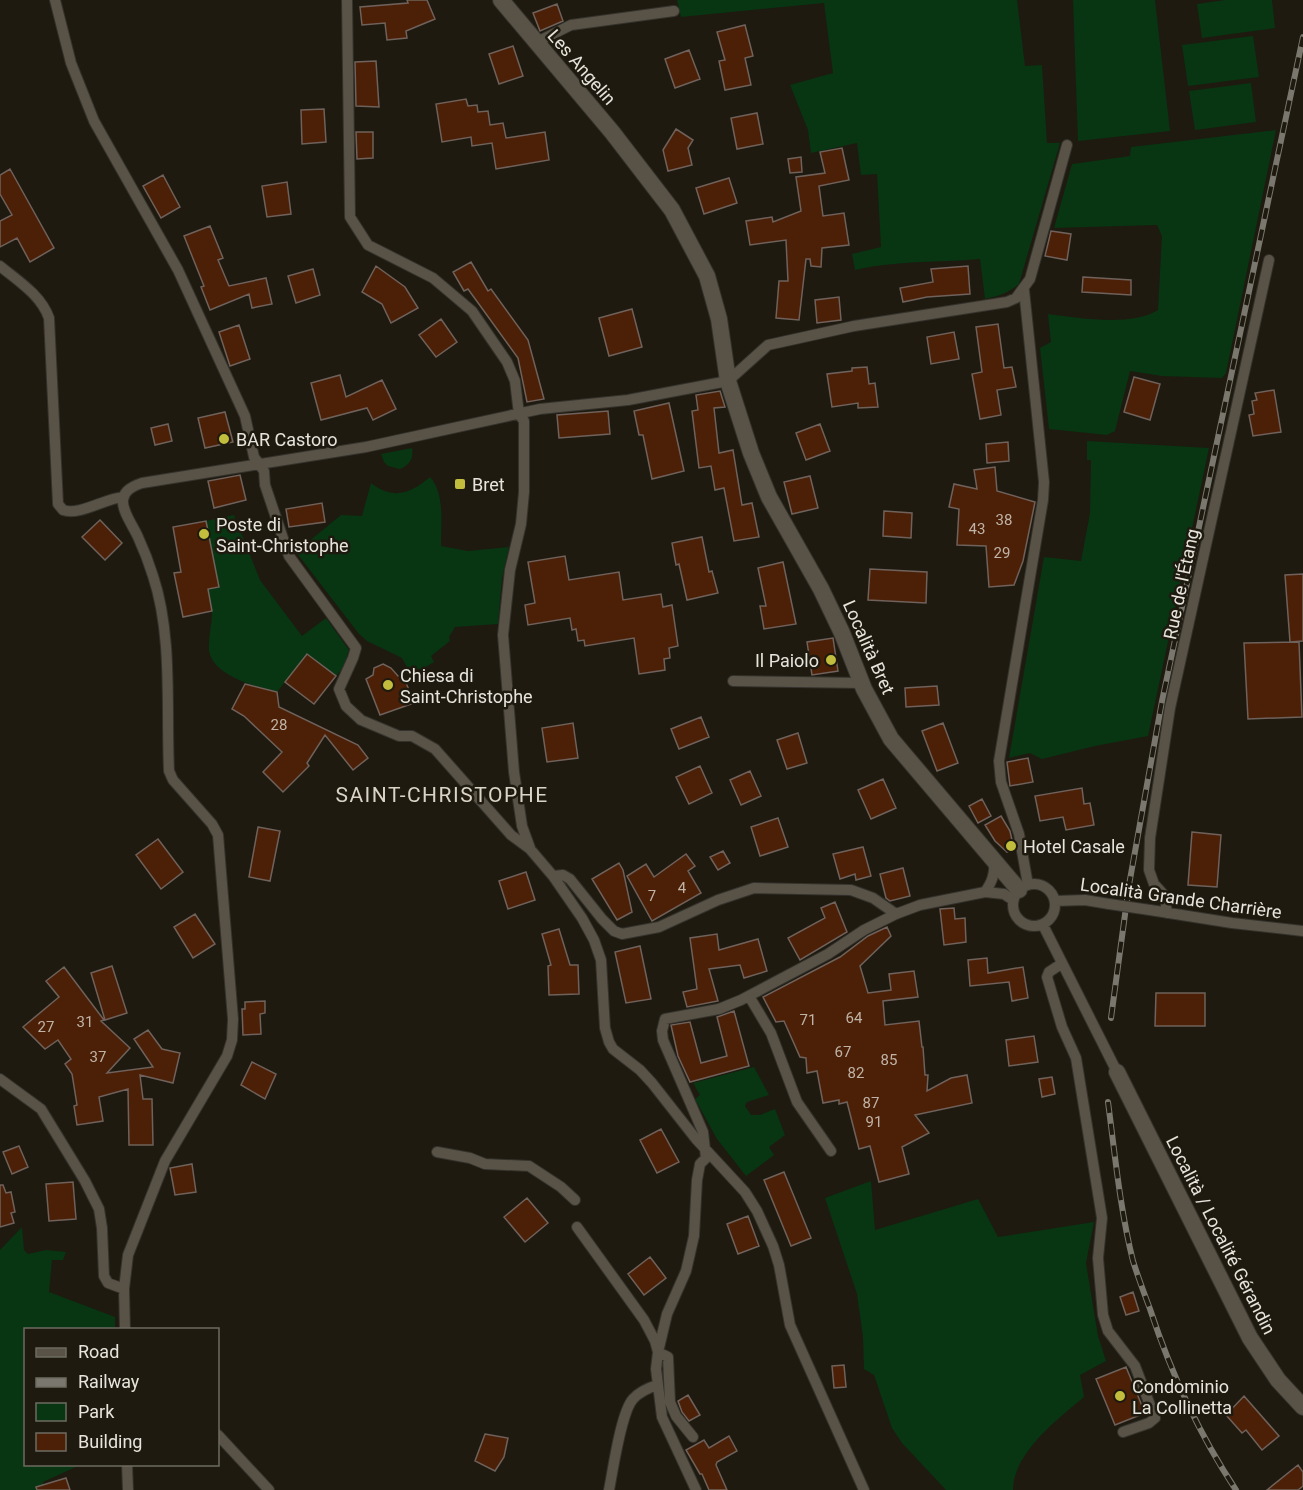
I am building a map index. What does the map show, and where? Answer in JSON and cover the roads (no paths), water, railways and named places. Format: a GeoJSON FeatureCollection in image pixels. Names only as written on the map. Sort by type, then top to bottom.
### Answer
{"type":"FeatureCollection","features":[{"type":"Feature","properties":{"kind":"street"},"geometry":{"type":"LineString","coordinates":[[55,0],[71,63],[94,121],[178,270],[245,416],[254,457],[264,471],[265,485],[289,556],[356,648],[339,689],[346,706],[361,720],[399,736],[412,736],[435,749],[511,835],[530,849],[553,876],[582,918],[594,940],[601,960],[604,980],[605,1028],[613,1049],[640,1070],[745,1192],[773,1246],[789,1325],[864,1490]]}},
{"type":"Feature","properties":{"kind":"street"},"geometry":{"type":"LineString","coordinates":[[347,0],[350,218],[368,245],[433,278],[472,311],[507,362],[515,381],[519,414],[524,421],[524,492],[521,524],[510,570],[503,635],[514,772],[522,826],[530,849]]}},
{"type":"Feature","properties":{"kind":"street","name":"Les Angelin"},"geometry":{"type":"LineString","coordinates":[[501,0],[612,132],[672,210],[707,276],[719,319],[729,386]]}},
{"type":"Feature","properties":{"kind":"street"},"geometry":{"type":"LineString","coordinates":[[536,43],[571,25],[674,10]]}},
{"type":"Feature","properties":{"kind":"street"},"geometry":{"type":"LineString","coordinates":[[125,1328],[124,1289],[128,1255],[165,1161],[223,1064],[232,1040],[233,1020],[218,835],[212,824],[173,780],[169,771],[168,702],[160,604],[153,576],[137,535],[124,513],[126,491],[142,483],[366,447],[561,406],[628,400],[729,386],[768,345],[865,324],[1007,302],[1016,298],[1024,290],[1030,279],[1067,145]]}},
{"type":"Feature","properties":{"kind":"street","name":"Rue de l'Étang"},"geometry":{"type":"LineString","coordinates":[[1167,913],[1165,896],[1154,884],[1149,870],[1150,838],[1160,767],[1170,708],[1269,260]]}},
{"type":"Feature","properties":{"kind":"street"},"geometry":{"type":"LineString","coordinates":[[0,266],[37,297],[45,306],[49,318],[58,504],[63,510],[74,512],[112,498],[124,497]]}},
{"type":"Feature","properties":{"kind":"street"},"geometry":{"type":"LineString","coordinates":[[696,1490],[662,1417],[657,1385],[658,1352],[667,1314],[688,1262],[694,1236],[697,1180],[700,1164],[706,1158],[706,1147],[703,1132],[663,1041],[665,1019],[719,1009],[749,996],[809,965],[864,930],[920,905],[986,892],[1004,894],[1020,892],[1036,884],[1048,889],[1055,901],[1053,915],[1042,925],[1029,926],[1023,924],[1014,914],[1020,892],[1019,834],[1001,782],[999,761],[1043,500],[1044,482],[1024,290]]}},
{"type":"Feature","properties":{"kind":"street","name":"Località Bret"},"geometry":{"type":"LineString","coordinates":[[729,386],[751,453],[769,497],[821,589],[862,683],[891,740],[994,858],[1020,892]]}},
{"type":"Feature","properties":{"kind":"street"},"geometry":{"type":"LineString","coordinates":[[733,681],[862,683]]}},
{"type":"Feature","properties":{"kind":"street"},"geometry":{"type":"LineString","coordinates":[[986,892],[994,873],[994,858]]}},
{"type":"Feature","properties":{"kind":"street"},"geometry":{"type":"LineString","coordinates":[[553,876],[563,875],[570,879],[602,919],[614,931],[622,934],[659,927],[718,900],[754,888],[851,890],[873,898],[896,914]]}},
{"type":"Feature","properties":{"kind":"street","name":"Località Grande Charrière"},"geometry":{"type":"LineString","coordinates":[[1055,901],[1078,899],[1232,923],[1303,931]]}},
{"type":"Feature","properties":{"kind":"street"},"geometry":{"type":"LineString","coordinates":[[1042,925],[1117,1072]]}},
{"type":"Feature","properties":{"kind":"street"},"geometry":{"type":"LineString","coordinates":[[1061,964],[1048,972],[1047,977],[1062,1027],[1076,1058],[1102,1218],[1098,1258],[1102,1315],[1108,1331],[1135,1366],[1155,1418],[1149,1423],[1123,1432]]}},
{"type":"Feature","properties":{"kind":"street"},"geometry":{"type":"LineString","coordinates":[[749,996],[771,1034],[797,1102],[831,1151]]}},
{"type":"Feature","properties":{"kind":"street","name":"Località / Localité Gérandin"},"geometry":{"type":"LineString","coordinates":[[1117,1072],[1250,1338],[1278,1380],[1303,1407]]}},
{"type":"Feature","properties":{"kind":"street"},"geometry":{"type":"LineString","coordinates":[[0,1079],[41,1109],[85,1180],[99,1209],[104,1276],[108,1283],[124,1289]]}},
{"type":"Feature","properties":{"kind":"street"},"geometry":{"type":"LineString","coordinates":[[437,1152],[470,1158],[485,1164],[529,1166],[561,1187],[575,1200]]}},
{"type":"Feature","properties":{"kind":"street"},"geometry":{"type":"LineString","coordinates":[[577,1227],[644,1320],[658,1352],[668,1357],[670,1402],[676,1416],[693,1437]]}},
{"type":"Feature","properties":{"kind":"street"},"geometry":{"type":"LineString","coordinates":[[609,1490],[625,1413],[633,1399],[647,1388],[657,1385]]}},
{"type":"Feature","properties":{"kind":"street"},"geometry":{"type":"LineString","coordinates":[[219,1436],[269,1490]]}},
{"type":"Feature","properties":{"kind":"street"},"geometry":{"type":"LineString","coordinates":[[127,1466],[128,1490]]}},
{"type":"Feature","properties":{"kind":"railway"},"geometry":{"type":"LineString","coordinates":[[1111,1018],[1129,885],[1162,701],[1303,37]]}},
{"type":"Feature","properties":{"kind":"railway"},"geometry":{"type":"LineString","coordinates":[[1108,1102],[1121,1202],[1135,1267],[1167,1356],[1187,1402],[1236,1490]]}},
{"type":"Feature","properties":{"kind":"place","name":"BAR Castoro"},"geometry":{"type":"Point","coordinates":[224,439]}},
{"type":"Feature","properties":{"kind":"place","name":"Bret"},"geometry":{"type":"Point","coordinates":[460,484]}},
{"type":"Feature","properties":{"kind":"place","name":"Poste di Saint-Christophe"},"geometry":{"type":"Point","coordinates":[204,534]}},
{"type":"Feature","properties":{"kind":"place","name":"Il Paiolo"},"geometry":{"type":"Point","coordinates":[831,660]}},
{"type":"Feature","properties":{"kind":"place","name":"Chiesa di Saint-Christophe"},"geometry":{"type":"Point","coordinates":[388,685]}},
{"type":"Feature","properties":{"kind":"place","name":"Hotel Casale"},"geometry":{"type":"Point","coordinates":[1011,846]}},
{"type":"Feature","properties":{"kind":"place","name":"Condominio La Collinetta"},"geometry":{"type":"Point","coordinates":[1120,1396]}},
{"type":"Feature","properties":{"kind":"district","name":"SAINT-CHRISTOPHE"},"geometry":{"type":"Point","coordinates":[442,795]}}]}
